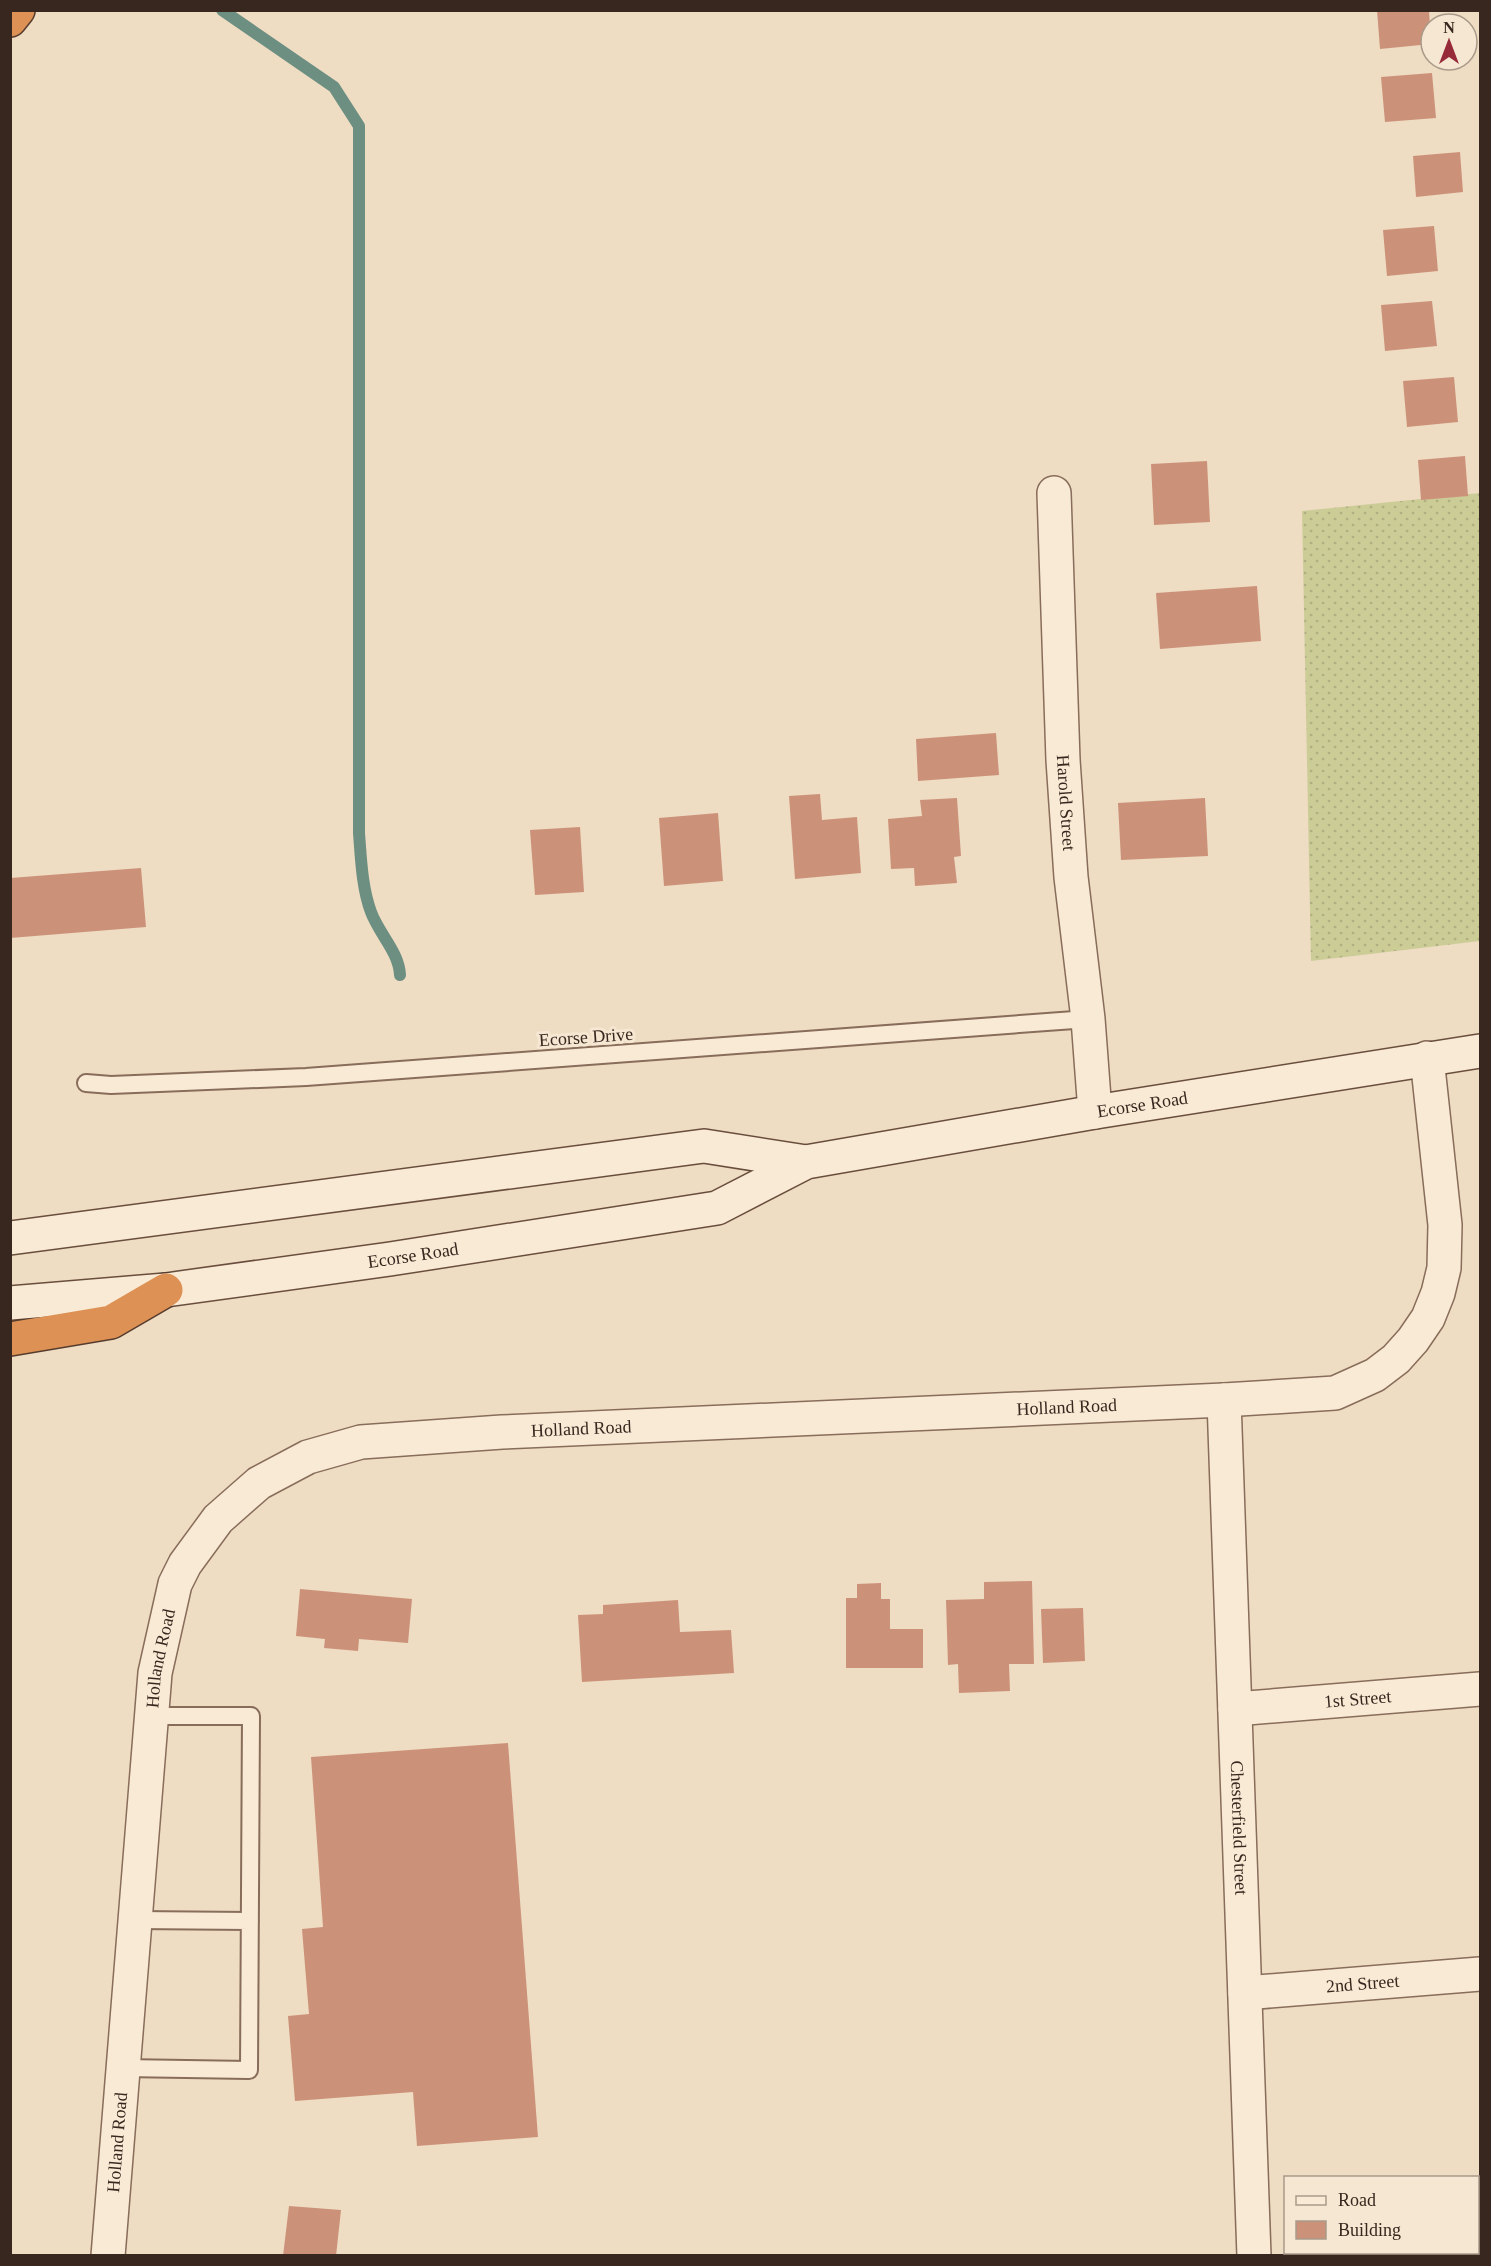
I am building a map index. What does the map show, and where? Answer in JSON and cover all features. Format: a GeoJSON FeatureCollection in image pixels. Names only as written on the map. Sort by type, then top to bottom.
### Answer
{"type":"FeatureCollection","features":[{"type":"Feature","properties":{"kind":"highway"},"geometry":{"type":"LineString","coordinates":[[10,20],[18,10]]}},
{"type":"Feature","properties":{"kind":"highway"},"geometry":{"type":"LineString","coordinates":[[10,1339],[111,1322],[166,1290]]}},
{"type":"Feature","properties":{"kind":"street","name":"Harold Street"},"geometry":{"type":"LineString","coordinates":[[1054,493],[1067,818],[1071,877],[1088,1019],[1095,1112]]}},
{"type":"Feature","properties":{"kind":"street","name":"Ecorse Road"},"geometry":{"type":"LineString","coordinates":[[10,1302],[166,1290],[390,1259],[717,1208],[806,1162],[1095,1112],[1480,1051]]}},
{"type":"Feature","properties":{"kind":"street","name":"Holland Road"},"geometry":{"type":"LineString","coordinates":[[108,2256],[155,1673],[175,1584],[185,1564],[218,1519],[259,1483],[308,1457],[361,1442],[502,1432],[1224,1400],[1335,1393],[1375,1375],[1396,1359],[1428,1318],[1438,1293],[1444,1268],[1445,1225],[1427,1058]]}},
{"type":"Feature","properties":{"kind":"street","name":"Ecorse Road"},"geometry":{"type":"LineString","coordinates":[[10,1238],[704,1146],[806,1162]]}},
{"type":"Feature","properties":{"kind":"street","name":"Chesterfield Street"},"geometry":{"type":"LineString","coordinates":[[1224,1400],[1254,2256]]}},
{"type":"Feature","properties":{"kind":"street","name":"1st Street"},"geometry":{"type":"LineString","coordinates":[[1235,1709],[1480,1689]]}},
{"type":"Feature","properties":{"kind":"street","name":"2nd Street"},"geometry":{"type":"LineString","coordinates":[[1245,1993],[1480,1974]]}},
{"type":"Feature","properties":{"kind":"street"},"geometry":{"type":"LineString","coordinates":[[1451,2256],[1470,2254]]}},
{"type":"Feature","properties":{"kind":"lane","name":"Ecorse Drive"},"geometry":{"type":"LineString","coordinates":[[86,1083],[111,1085],[306,1077],[1088,1019]]}},
{"type":"Feature","properties":{"kind":"lane"},"geometry":{"type":"LineString","coordinates":[[123,2068],[249,2070],[251,1716],[151,1716]]}},
{"type":"Feature","properties":{"kind":"lane"},"geometry":{"type":"LineString","coordinates":[[135,1920],[250,1921]]}},
{"type":"Feature","properties":{"kind":"green space"},"geometry":{"type":"Polygon","coordinates":[[[1480,493],[1480,941],[1311,961],[1302,511],[1480,493]]]}},
{"type":"Feature","properties":{"kind":"building"},"geometry":{"type":"Polygon","coordinates":[[[1377,10],[1429,10],[1429,12],[1419,12],[1419,45],[1380,49],[1377,10]]]}},
{"type":"Feature","properties":{"kind":"building"},"geometry":{"type":"Polygon","coordinates":[[[1432,73],[1436,118],[1385,122],[1381,77],[1432,73]]]}},
{"type":"Feature","properties":{"kind":"building"},"geometry":{"type":"Polygon","coordinates":[[[1460,152],[1463,192],[1416,197],[1413,156],[1460,152]]]}},
{"type":"Feature","properties":{"kind":"building"},"geometry":{"type":"Polygon","coordinates":[[[1434,226],[1438,271],[1387,276],[1383,230],[1434,226]]]}},
{"type":"Feature","properties":{"kind":"building"},"geometry":{"type":"Polygon","coordinates":[[[1432,301],[1437,346],[1385,351],[1381,305],[1432,301]]]}},
{"type":"Feature","properties":{"kind":"building"},"geometry":{"type":"Polygon","coordinates":[[[1454,377],[1458,422],[1407,427],[1403,381],[1454,377]]]}},
{"type":"Feature","properties":{"kind":"building"},"geometry":{"type":"Polygon","coordinates":[[[1465,456],[1468,496],[1421,500],[1418,460],[1465,456]]]}},
{"type":"Feature","properties":{"kind":"building"},"geometry":{"type":"Polygon","coordinates":[[[1207,461],[1210,522],[1154,525],[1151,464],[1207,461]]]}},
{"type":"Feature","properties":{"kind":"building"},"geometry":{"type":"Polygon","coordinates":[[[1257,586],[1261,641],[1160,649],[1156,593],[1257,586]]]}},
{"type":"Feature","properties":{"kind":"building"},"geometry":{"type":"Polygon","coordinates":[[[996,733],[999,775],[918,781],[916,739],[996,733]]]}},
{"type":"Feature","properties":{"kind":"building"},"geometry":{"type":"Polygon","coordinates":[[[820,794],[822,820],[857,817],[861,873],[795,879],[789,796],[820,794]]]}},
{"type":"Feature","properties":{"kind":"building"},"geometry":{"type":"Polygon","coordinates":[[[957,798],[961,856],[954,857],[957,883],[915,886],[914,868],[891,869],[888,819],[922,816],[920,800],[957,798]]]}},
{"type":"Feature","properties":{"kind":"building"},"geometry":{"type":"Polygon","coordinates":[[[1205,798],[1208,856],[1121,860],[1118,803],[1205,798]]]}},
{"type":"Feature","properties":{"kind":"building"},"geometry":{"type":"Polygon","coordinates":[[[718,813],[723,881],[664,886],[659,818],[718,813]]]}},
{"type":"Feature","properties":{"kind":"building"},"geometry":{"type":"Polygon","coordinates":[[[580,827],[584,892],[535,895],[530,830],[580,827]]]}},
{"type":"Feature","properties":{"kind":"building"},"geometry":{"type":"Polygon","coordinates":[[[141,868],[146,927],[10,938],[10,878],[141,868]]]}},
{"type":"Feature","properties":{"kind":"building"},"geometry":{"type":"Polygon","coordinates":[[[1032,1581],[1034,1664],[1009,1664],[1010,1691],[959,1693],[958,1664],[948,1665],[946,1600],[984,1599],[984,1582],[1032,1581]]]}},
{"type":"Feature","properties":{"kind":"building"},"geometry":{"type":"Polygon","coordinates":[[[881,1583],[881,1599],[890,1599],[890,1629],[923,1629],[923,1668],[846,1668],[846,1598],[857,1598],[857,1584],[881,1583]]]}},
{"type":"Feature","properties":{"kind":"building"},"geometry":{"type":"Polygon","coordinates":[[[300,1589],[412,1599],[408,1643],[359,1639],[358,1651],[324,1648],[325,1639],[296,1636],[300,1589]]]}},
{"type":"Feature","properties":{"kind":"building"},"geometry":{"type":"Polygon","coordinates":[[[678,1600],[680,1632],[731,1630],[734,1673],[582,1682],[578,1615],[603,1614],[603,1605],[678,1600]]]}},
{"type":"Feature","properties":{"kind":"building"},"geometry":{"type":"Polygon","coordinates":[[[1083,1608],[1085,1661],[1043,1663],[1041,1609],[1083,1608]]]}},
{"type":"Feature","properties":{"kind":"building"},"geometry":{"type":"Polygon","coordinates":[[[508,1743],[538,2137],[417,2146],[413,2092],[295,2101],[288,2016],[309,2014],[302,1929],[323,1927],[311,1757],[508,1743]]]}},
{"type":"Feature","properties":{"kind":"building"},"geometry":{"type":"Polygon","coordinates":[[[289,2206],[341,2210],[336,2256],[283,2256],[289,2206]]]}},
{"type":"Feature","properties":{"kind":"waterway"},"geometry":{"type":"LineString","coordinates":[[222,10],[334,87],[359,126],[359,833],[362,873],[368,903],[396,959],[400,975]]}}]}
